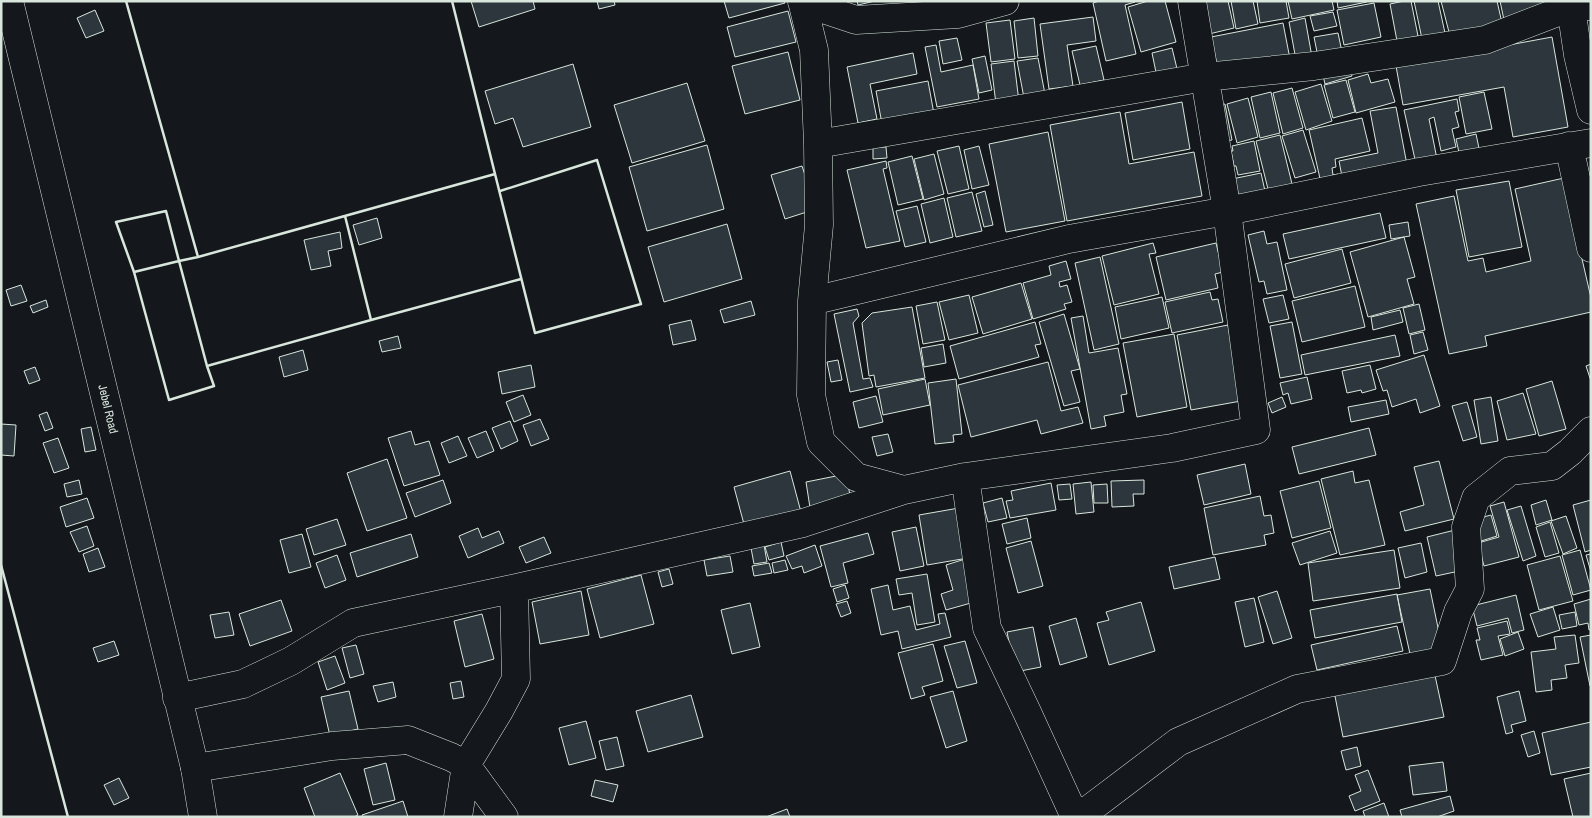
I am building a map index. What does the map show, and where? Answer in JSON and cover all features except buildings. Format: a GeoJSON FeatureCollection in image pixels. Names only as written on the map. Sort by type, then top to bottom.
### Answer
{"type":"FeatureCollection","features":[{"type":"Feature","properties":{"kind":"street","name":"Jebel Road"},"geometry":{"type":"LineString","coordinates":[[9,1],[195,768],[203,817]]}},
{"type":"Feature","properties":{"kind":"street"},"geometry":{"type":"LineString","coordinates":[[802,1],[856,20],[958,14],[1005,1]]}},
{"type":"Feature","properties":{"kind":"street"},"geometry":{"type":"LineString","coordinates":[[802,1],[814,50],[818,144],[819,225],[812,301],[811,395],[821,442],[856,476],[904,490]]}},
{"type":"Feature","properties":{"kind":"street"},"geometry":{"type":"LineString","coordinates":[[177,698],[243,684],[290,661],[354,623],[514,589],[803,523],[904,490],[965,477],[1172,448],[1256,430],[1227,211],[1192,1]]}},
{"type":"Feature","properties":{"kind":"street"},"geometry":{"type":"LineString","coordinates":[[818,144],[1204,77],[1314,66],[1485,40],[1577,5],[1578,55],[1591,110]]}},
{"type":"Feature","properties":{"kind":"street"},"geometry":{"type":"LineString","coordinates":[[812,301],[1068,239],[1227,211],[1420,172],[1580,144],[1591,248]]}},
{"type":"Feature","properties":{"kind":"street"},"geometry":{"type":"LineString","coordinates":[[965,477],[986,628],[1077,817],[1178,742],[1297,690],[1442,661],[1458,612],[1470,589],[1466,527],[1476,498],[1510,471],[1552,466],[1570,452],[1591,431]]}},
{"type":"Feature","properties":{"kind":"street"},"geometry":{"type":"LineString","coordinates":[[458,817],[466,765],[516,679],[514,589]]}},
{"type":"Feature","properties":{"kind":"street"},"geometry":{"type":"LineString","coordinates":[[195,768],[332,746],[408,740],[466,765],[504,817]]}},
{"type":"Feature","properties":{"kind":"wall"},"geometry":{"type":"LineString","coordinates":[[126,1],[198,257],[495,174],[452,1]]}},
{"type":"Feature","properties":{"kind":"wall"},"geometry":{"type":"LineString","coordinates":[[495,174],[535,333],[641,304],[597,160],[500,191]]}},
{"type":"Feature","properties":{"kind":"wall"},"geometry":{"type":"LineString","coordinates":[[134,272],[116,222],[166,211],[179,261],[134,272],[169,400],[214,386],[207,366]]}},
{"type":"Feature","properties":{"kind":"wall"},"geometry":{"type":"LineString","coordinates":[[345,216],[371,320],[521,279]]}},
{"type":"Feature","properties":{"kind":"wall"},"geometry":{"type":"LineString","coordinates":[[198,257],[179,261],[207,366],[371,320]]}},
{"type":"Feature","properties":{"kind":"wall"},"geometry":{"type":"LineString","coordinates":[[1,565],[68,817]]}}]}
